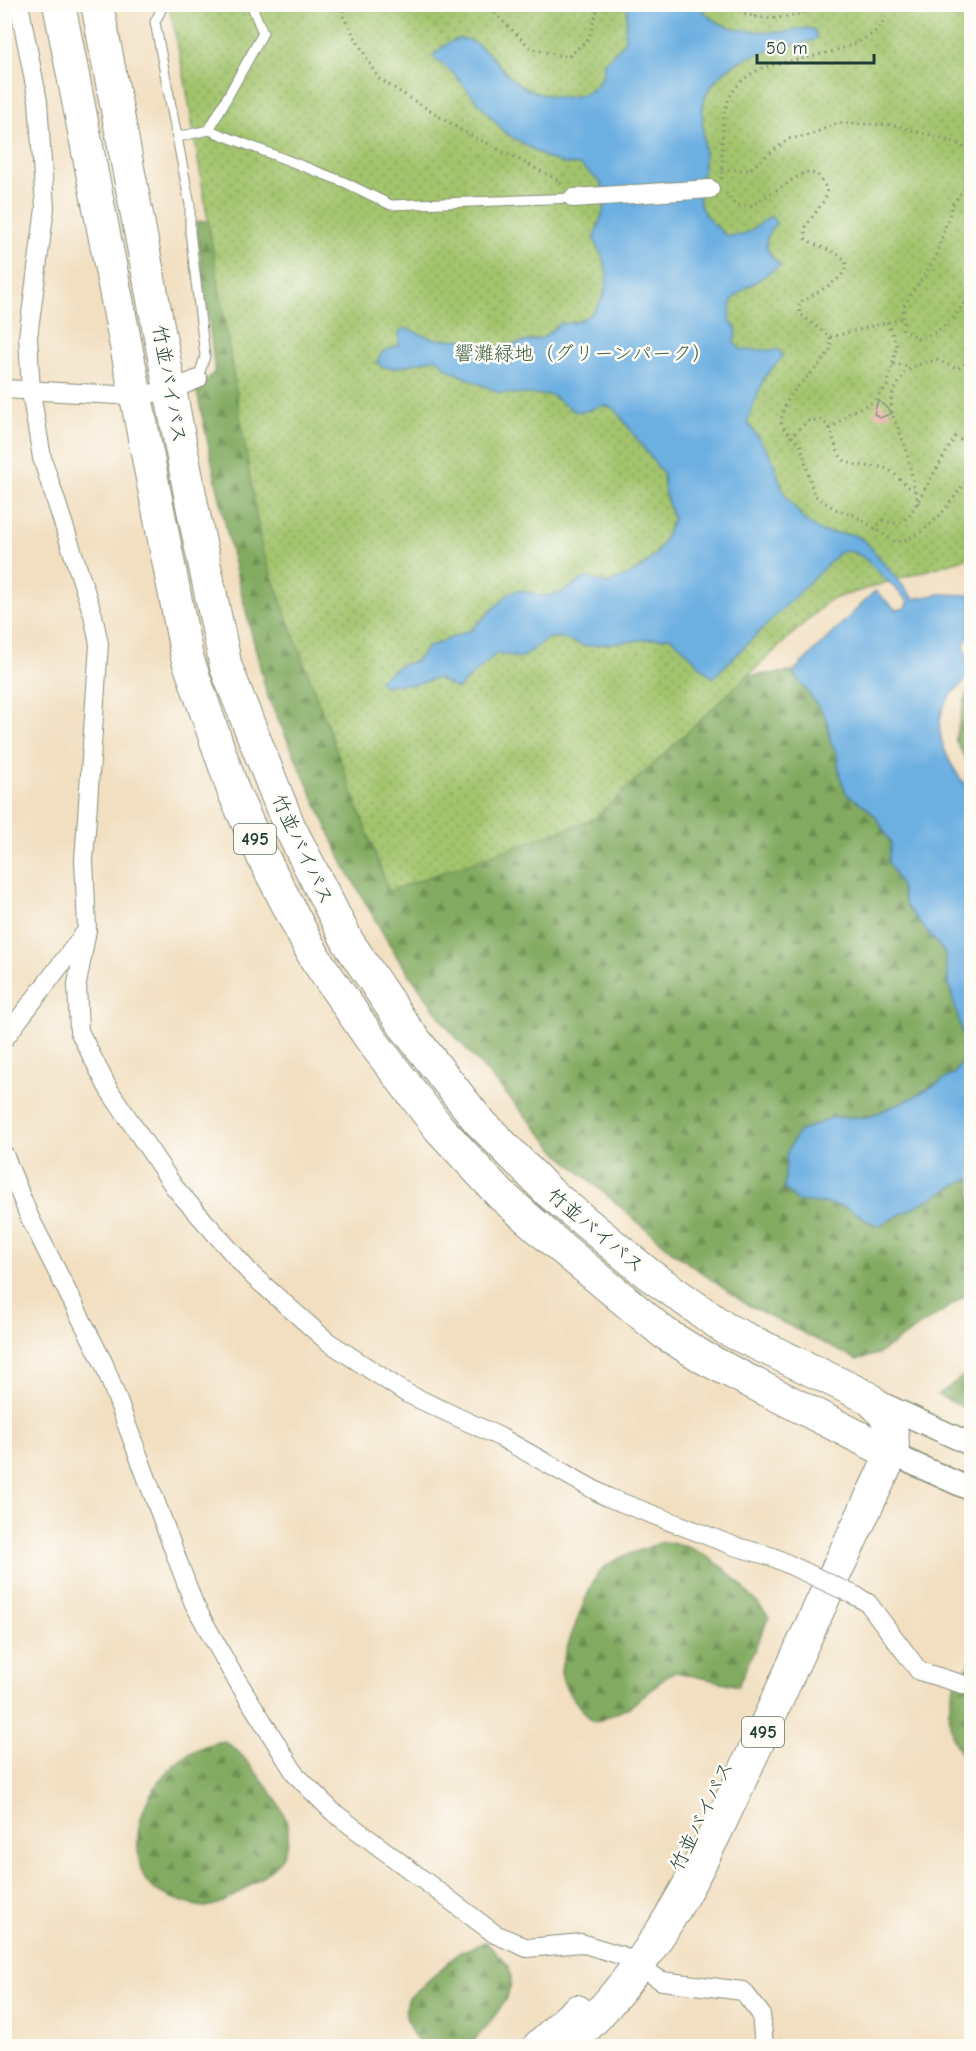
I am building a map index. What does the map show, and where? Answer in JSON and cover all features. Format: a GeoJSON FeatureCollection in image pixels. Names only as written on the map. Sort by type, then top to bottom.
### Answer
{"type":"FeatureCollection","features":[{"type":"Feature","properties":{"kind":"highway","name":"竹並バイパス"},"geometry":{"type":"LineString","coordinates":[[59,4],[187,657],[234,792],[263,857],[315,958],[365,1032],[439,1128],[500,1194],[655,1326],[706,1359],[849,1433],[865,1447],[892,1450]]}},
{"type":"Feature","properties":{"kind":"highway","name":"竹並バイパス"},"geometry":{"type":"LineString","coordinates":[[97,4],[184,384],[192,505],[226,667],[289,826],[348,942],[405,1027],[477,1119],[549,1192],[646,1273],[726,1329],[867,1397],[880,1407],[892,1450],[716,1832],[684,1895],[631,1962],[591,2024],[567,2046]]}},
{"type":"Feature","properties":{"kind":"highway","name":"竹並バイパス"},"geometry":{"type":"LineString","coordinates":[[539,2046],[631,1962]]}},
{"type":"Feature","properties":{"kind":"street"},"geometry":{"type":"LineString","coordinates":[[19,4],[38,101],[45,208],[28,337],[31,392],[42,459],[93,615],[99,644],[84,860],[87,930],[76,984],[79,1031],[109,1090],[175,1188],[252,1275],[327,1341],[406,1393],[500,1437],[607,1497],[735,1546],[773,1557],[856,1596],[868,1603],[919,1671],[972,1687]]}},
{"type":"Feature","properties":{"kind":"street"},"geometry":{"type":"LineString","coordinates":[[573,198],[710,189]]}},
{"type":"Feature","properties":{"kind":"street"},"geometry":{"type":"LineString","coordinates":[[4,389],[136,396],[184,384]]}},
{"type":"Feature","properties":{"kind":"street"},"geometry":{"type":"LineString","coordinates":[[4,1039],[87,930]]}},
{"type":"Feature","properties":{"kind":"street"},"geometry":{"type":"LineString","coordinates":[[4,1154],[29,1216],[104,1364],[194,1604],[230,1669],[296,1775],[333,1812],[495,1934],[527,1948],[581,1943],[596,1945],[631,1962],[662,1981],[743,1991],[761,2014],[764,2046]]}},
{"type":"Feature","properties":{"kind":"street"},"geometry":{"type":"LineString","coordinates":[[892,1450],[972,1445]]}},
{"type":"Feature","properties":{"kind":"street"},"geometry":{"type":"LineString","coordinates":[[892,1450],[972,1490]]}},
{"type":"Feature","properties":{"kind":"lane"},"geometry":{"type":"LineString","coordinates":[[164,4],[155,22],[190,206],[190,232],[205,356],[184,384]]}},
{"type":"Feature","properties":{"kind":"lane"},"geometry":{"type":"LineString","coordinates":[[209,130],[263,33],[251,4]]}},
{"type":"Feature","properties":{"kind":"lane"},"geometry":{"type":"LineString","coordinates":[[177,137],[209,130],[344,182],[391,205],[573,198]]}},
{"type":"Feature","properties":{"kind":"path"},"geometry":{"type":"LineString","coordinates":[[343,4],[343,16],[378,78],[461,130],[558,180],[573,198]]}},
{"type":"Feature","properties":{"kind":"path"},"geometry":{"type":"LineString","coordinates":[[434,4],[448,12],[487,6],[532,49],[568,57],[589,38],[599,4]]}},
{"type":"Feature","properties":{"kind":"path"},"geometry":{"type":"LineString","coordinates":[[729,4],[755,17],[777,19],[803,15],[828,4]]}},
{"type":"Feature","properties":{"kind":"path"},"geometry":{"type":"LineString","coordinates":[[752,4],[755,17]]}},
{"type":"Feature","properties":{"kind":"path"},"geometry":{"type":"LineString","coordinates":[[885,4],[881,23],[870,35],[846,48],[766,66],[745,78],[730,94],[724,113],[721,185],[730,200],[744,208],[751,206],[805,172],[817,174],[827,189],[825,199],[805,228],[806,239],[819,248],[839,255],[844,263],[844,273],[836,283],[817,290],[799,303],[800,314],[830,337],[831,348],[827,356],[788,397],[782,413],[781,425],[801,446],[814,495],[835,509],[856,516],[895,542],[910,540],[922,534],[972,473]]}},
{"type":"Feature","properties":{"kind":"path"},"geometry":{"type":"LineString","coordinates":[[722,169],[749,170],[788,139],[810,135],[838,123],[894,125],[954,142],[972,152]]}},
{"type":"Feature","properties":{"kind":"path"},"geometry":{"type":"LineString","coordinates":[[972,179],[953,203],[935,259],[908,298],[901,319],[903,329],[909,336],[918,339],[932,335],[947,326],[972,295]]}},
{"type":"Feature","properties":{"kind":"path"},"geometry":{"type":"LineString","coordinates":[[830,337],[901,319]]}},
{"type":"Feature","properties":{"kind":"path"},"geometry":{"type":"LineString","coordinates":[[830,429],[851,412],[871,403],[886,386],[897,346],[887,322]]}},
{"type":"Feature","properties":{"kind":"path"},"geometry":{"type":"LineString","coordinates":[[918,504],[906,448],[894,423],[890,403],[904,374],[912,368],[937,360],[957,369],[972,359]]}},
{"type":"Feature","properties":{"kind":"path"},"geometry":{"type":"LineString","coordinates":[[893,364],[912,368]]}},
{"type":"Feature","properties":{"kind":"path"},"geometry":{"type":"LineString","coordinates":[[790,437],[811,420],[824,422],[830,429],[838,453],[846,462],[889,469],[903,484],[914,490]]}},
{"type":"Feature","properties":{"kind":"path"},"geometry":{"type":"LineString","coordinates":[[874,528],[884,520],[897,525],[902,524],[918,504],[955,437],[961,440],[972,457]]}},
{"type":"Feature","properties":{"kind":"green space","name":"響灘緑地（グリーンパーク）"},"geometry":{"type":"Polygon","coordinates":[[[169,5],[971,5],[971,557],[829,600],[594,819],[389,891],[262,550],[185,80],[169,5]]]}},
{"type":"Feature","properties":{"kind":"green space"},"geometry":{"type":"Polygon","coordinates":[[[250,217],[713,678],[793,672],[826,717],[831,743],[837,753],[840,777],[847,794],[876,817],[891,844],[888,861],[901,887],[906,906],[945,953],[949,984],[968,1055],[954,1074],[910,1099],[868,1117],[831,1118],[818,1203],[846,1208],[880,1225],[965,1180],[971,1180],[971,1292],[878,1354],[857,1360],[746,1304],[674,1253],[560,1155],[448,1028],[395,954],[345,867],[267,695],[232,555],[197,392],[215,371],[196,222],[250,217]]]}},
{"type":"Feature","properties":{"kind":"green space"},"geometry":{"type":"Polygon","coordinates":[[[971,677],[971,770],[955,739],[971,677]]]}},
{"type":"Feature","properties":{"kind":"green space"},"geometry":{"type":"Polygon","coordinates":[[[971,1370],[971,1411],[938,1395],[971,1370]]]}},
{"type":"Feature","properties":{"kind":"green space"},"geometry":{"type":"Polygon","coordinates":[[[663,1542],[696,1551],[723,1568],[769,1617],[738,1686],[676,1672],[669,1674],[630,1707],[596,1722],[591,1720],[573,1698],[565,1686],[561,1673],[577,1621],[600,1571],[622,1557],[663,1542]]]}},
{"type":"Feature","properties":{"kind":"green space"},"geometry":{"type":"Polygon","coordinates":[[[971,1662],[971,1763],[956,1746],[950,1723],[950,1710],[954,1687],[960,1674],[971,1662]]]}},
{"type":"Feature","properties":{"kind":"green space"},"geometry":{"type":"Polygon","coordinates":[[[224,1741],[243,1757],[276,1800],[287,1825],[288,1838],[285,1850],[278,1862],[265,1874],[229,1899],[213,1906],[202,1907],[167,1896],[152,1888],[147,1882],[143,1876],[139,1859],[139,1830],[143,1812],[151,1794],[174,1765],[189,1754],[224,1741]]]}},
{"type":"Feature","properties":{"kind":"green space"},"geometry":{"type":"Polygon","coordinates":[[[486,1942],[510,1971],[509,1991],[498,2012],[469,2046],[421,2046],[408,2024],[407,2000],[459,1953],[486,1942]]]}},
{"type":"Feature","properties":{"kind":"water"},"geometry":{"type":"Polygon","coordinates":[[[628,5],[699,5],[715,21],[748,31],[815,30],[817,38],[812,41],[781,47],[734,64],[711,86],[704,101],[704,160],[700,195],[702,210],[727,236],[744,235],[771,216],[776,223],[768,234],[766,245],[771,255],[781,265],[741,291],[731,302],[730,321],[737,329],[734,343],[742,350],[779,350],[783,356],[764,378],[747,422],[771,456],[785,495],[805,521],[821,532],[855,535],[866,542],[914,599],[940,594],[971,595],[971,631],[964,644],[970,674],[948,699],[942,711],[940,723],[941,736],[949,760],[971,792],[971,1180],[965,1180],[880,1225],[841,1206],[797,1201],[784,1188],[787,1152],[798,1132],[831,1118],[868,1117],[910,1099],[954,1074],[968,1055],[949,984],[945,953],[906,906],[901,887],[888,861],[891,843],[876,817],[847,794],[840,777],[837,753],[831,743],[826,717],[793,672],[875,591],[896,610],[905,608],[909,602],[863,557],[854,552],[841,551],[713,678],[670,637],[585,646],[558,637],[547,639],[521,658],[497,653],[457,689],[437,678],[416,684],[382,685],[379,680],[401,665],[416,661],[428,647],[471,630],[510,593],[519,590],[544,596],[561,593],[587,577],[608,584],[633,572],[642,567],[656,553],[673,518],[665,494],[663,474],[615,409],[604,405],[582,412],[574,411],[551,395],[500,393],[449,370],[436,358],[396,368],[382,367],[377,362],[382,352],[399,345],[399,333],[404,328],[434,339],[466,340],[492,349],[542,338],[561,323],[582,320],[598,306],[606,286],[607,275],[594,238],[606,203],[601,183],[580,165],[564,164],[547,158],[504,132],[453,73],[432,56],[451,42],[464,39],[481,47],[517,83],[536,93],[562,97],[587,93],[596,86],[602,76],[604,63],[624,43],[628,5]]]}},
{"type":"Feature","properties":{"kind":"building"},"geometry":{"type":"Polygon","coordinates":[[[878,400],[892,413],[880,418],[874,414],[878,400]]]}}]}
